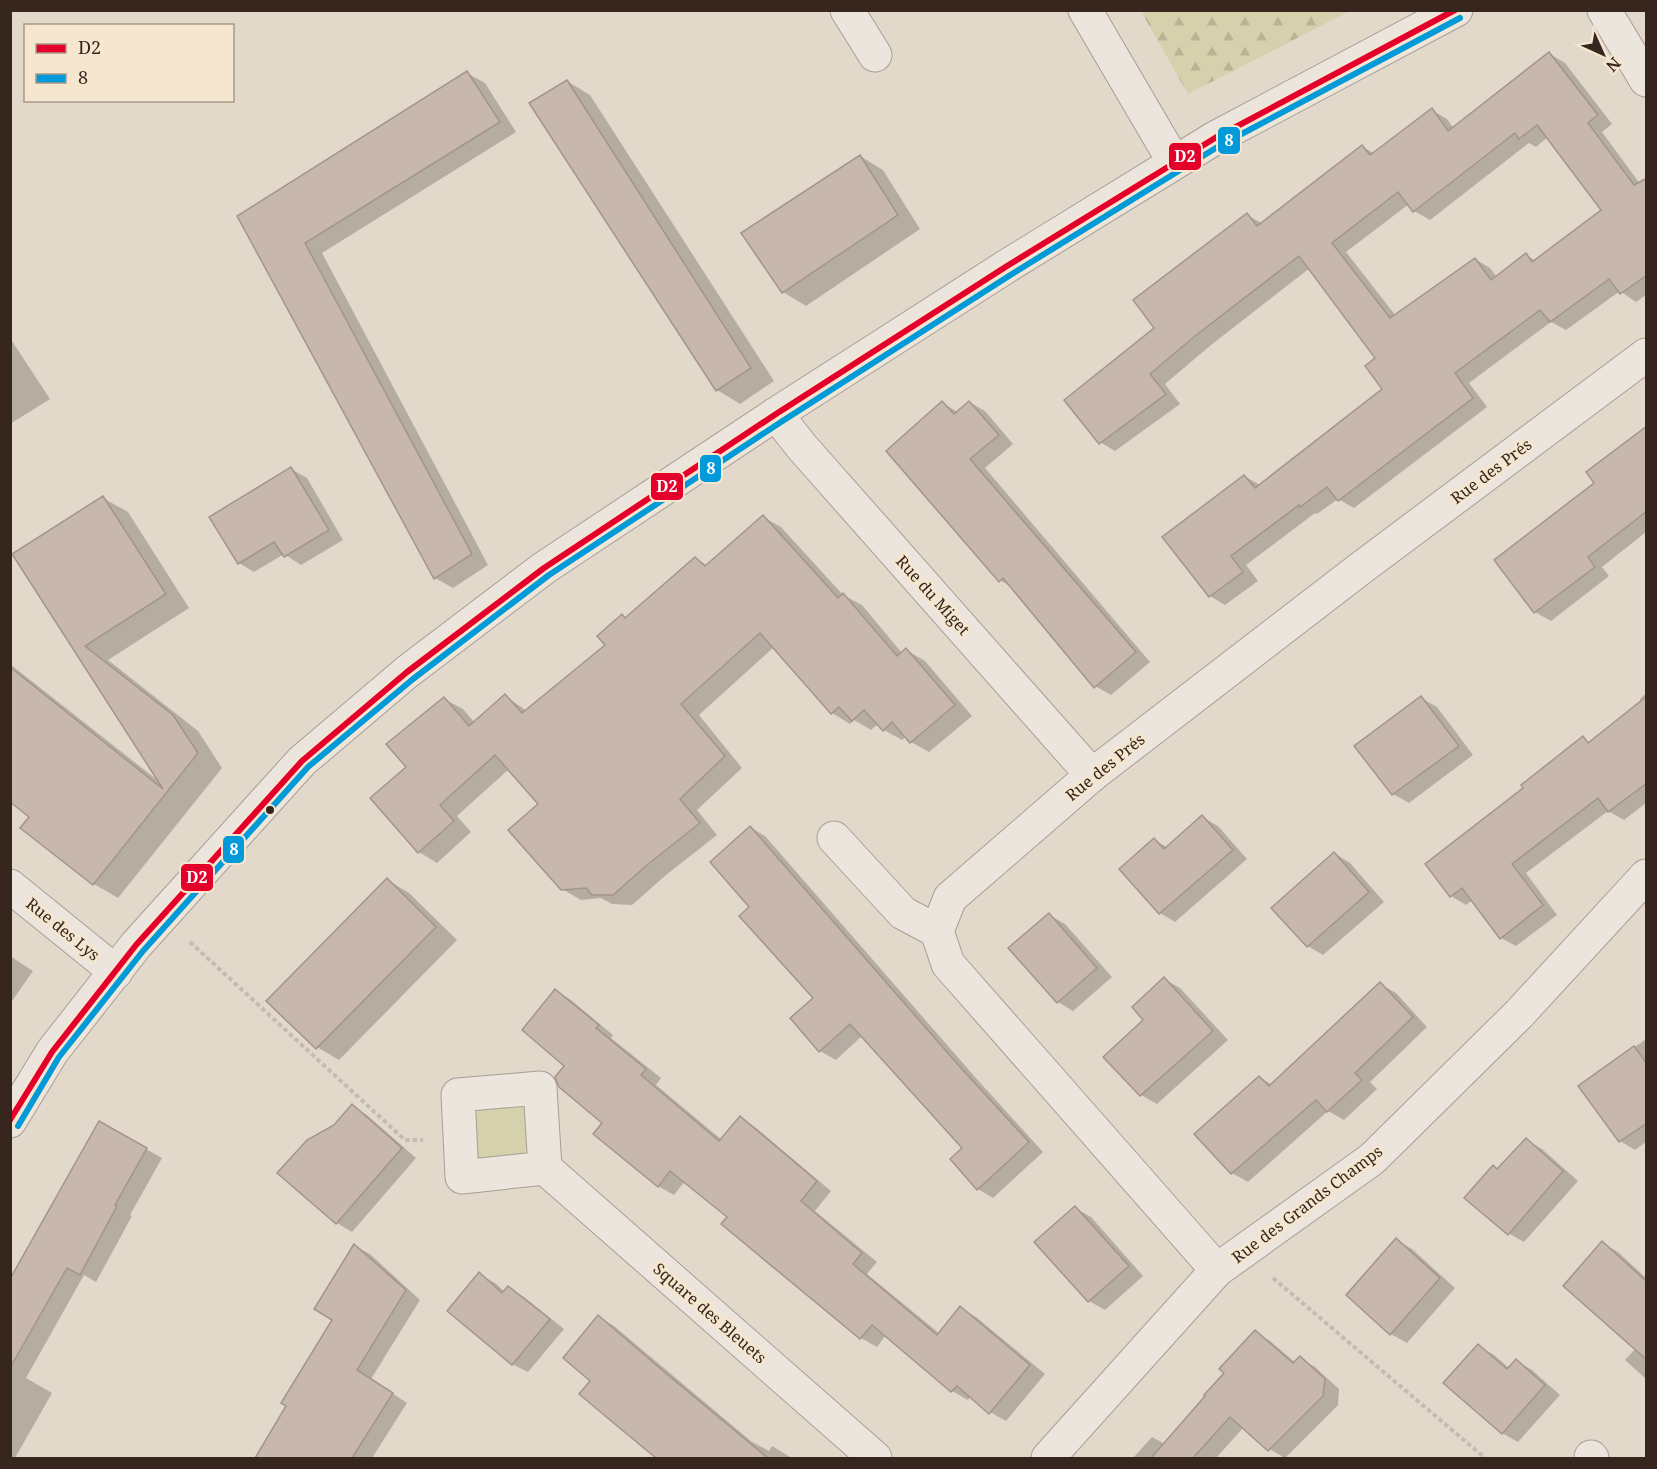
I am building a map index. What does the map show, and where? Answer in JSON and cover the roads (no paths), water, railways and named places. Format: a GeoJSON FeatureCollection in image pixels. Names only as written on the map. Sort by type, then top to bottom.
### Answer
{"type":"FeatureCollection","features":[{"type":"Feature","properties":{"kind":"street"},"geometry":{"type":"LineString","coordinates":[[847,10],[875,55]]}},
{"type":"Feature","properties":{"kind":"street"},"geometry":{"type":"LineString","coordinates":[[1085,10],[1174,162]]}},
{"type":"Feature","properties":{"kind":"street"},"geometry":{"type":"LineString","coordinates":[[10,1121],[52,1052],[136,945],[302,761],[407,672],[544,568],[776,414],[1174,162],[1456,10]]}},
{"type":"Feature","properties":{"kind":"street"},"geometry":{"type":"LineString","coordinates":[[1604,10],[1647,80]]}},
{"type":"Feature","properties":{"kind":"street","name":"Rue des Prés"},"geometry":{"type":"LineString","coordinates":[[937,931],[950,898],[1092,775],[1361,568],[1647,355]]}},
{"type":"Feature","properties":{"kind":"street","name":"Rue du Miget"},"geometry":{"type":"LineString","coordinates":[[776,414],[802,447],[1092,775]]}},
{"type":"Feature","properties":{"kind":"street"},"geometry":{"type":"LineString","coordinates":[[834,838],[903,913],[937,931],[948,964],[1230,1261]]}},
{"type":"Feature","properties":{"kind":"street","name":"Rue des Grands Champs"},"geometry":{"type":"LineString","coordinates":[[1048,1458],[1230,1261],[1372,1159],[1519,1014],[1647,876]]}},
{"type":"Feature","properties":{"kind":"street","name":"Rue des Lys"},"geometry":{"type":"LineString","coordinates":[[10,886],[116,972]]}},
{"type":"Feature","properties":{"kind":"street"},"geometry":{"type":"LineString","coordinates":[[540,1088],[545,1168],[462,1177],[458,1095],[540,1088]]}},
{"type":"Feature","properties":{"kind":"street","name":"Square des Bleuets"},"geometry":{"type":"LineString","coordinates":[[545,1168],[875,1458]]}}]}
